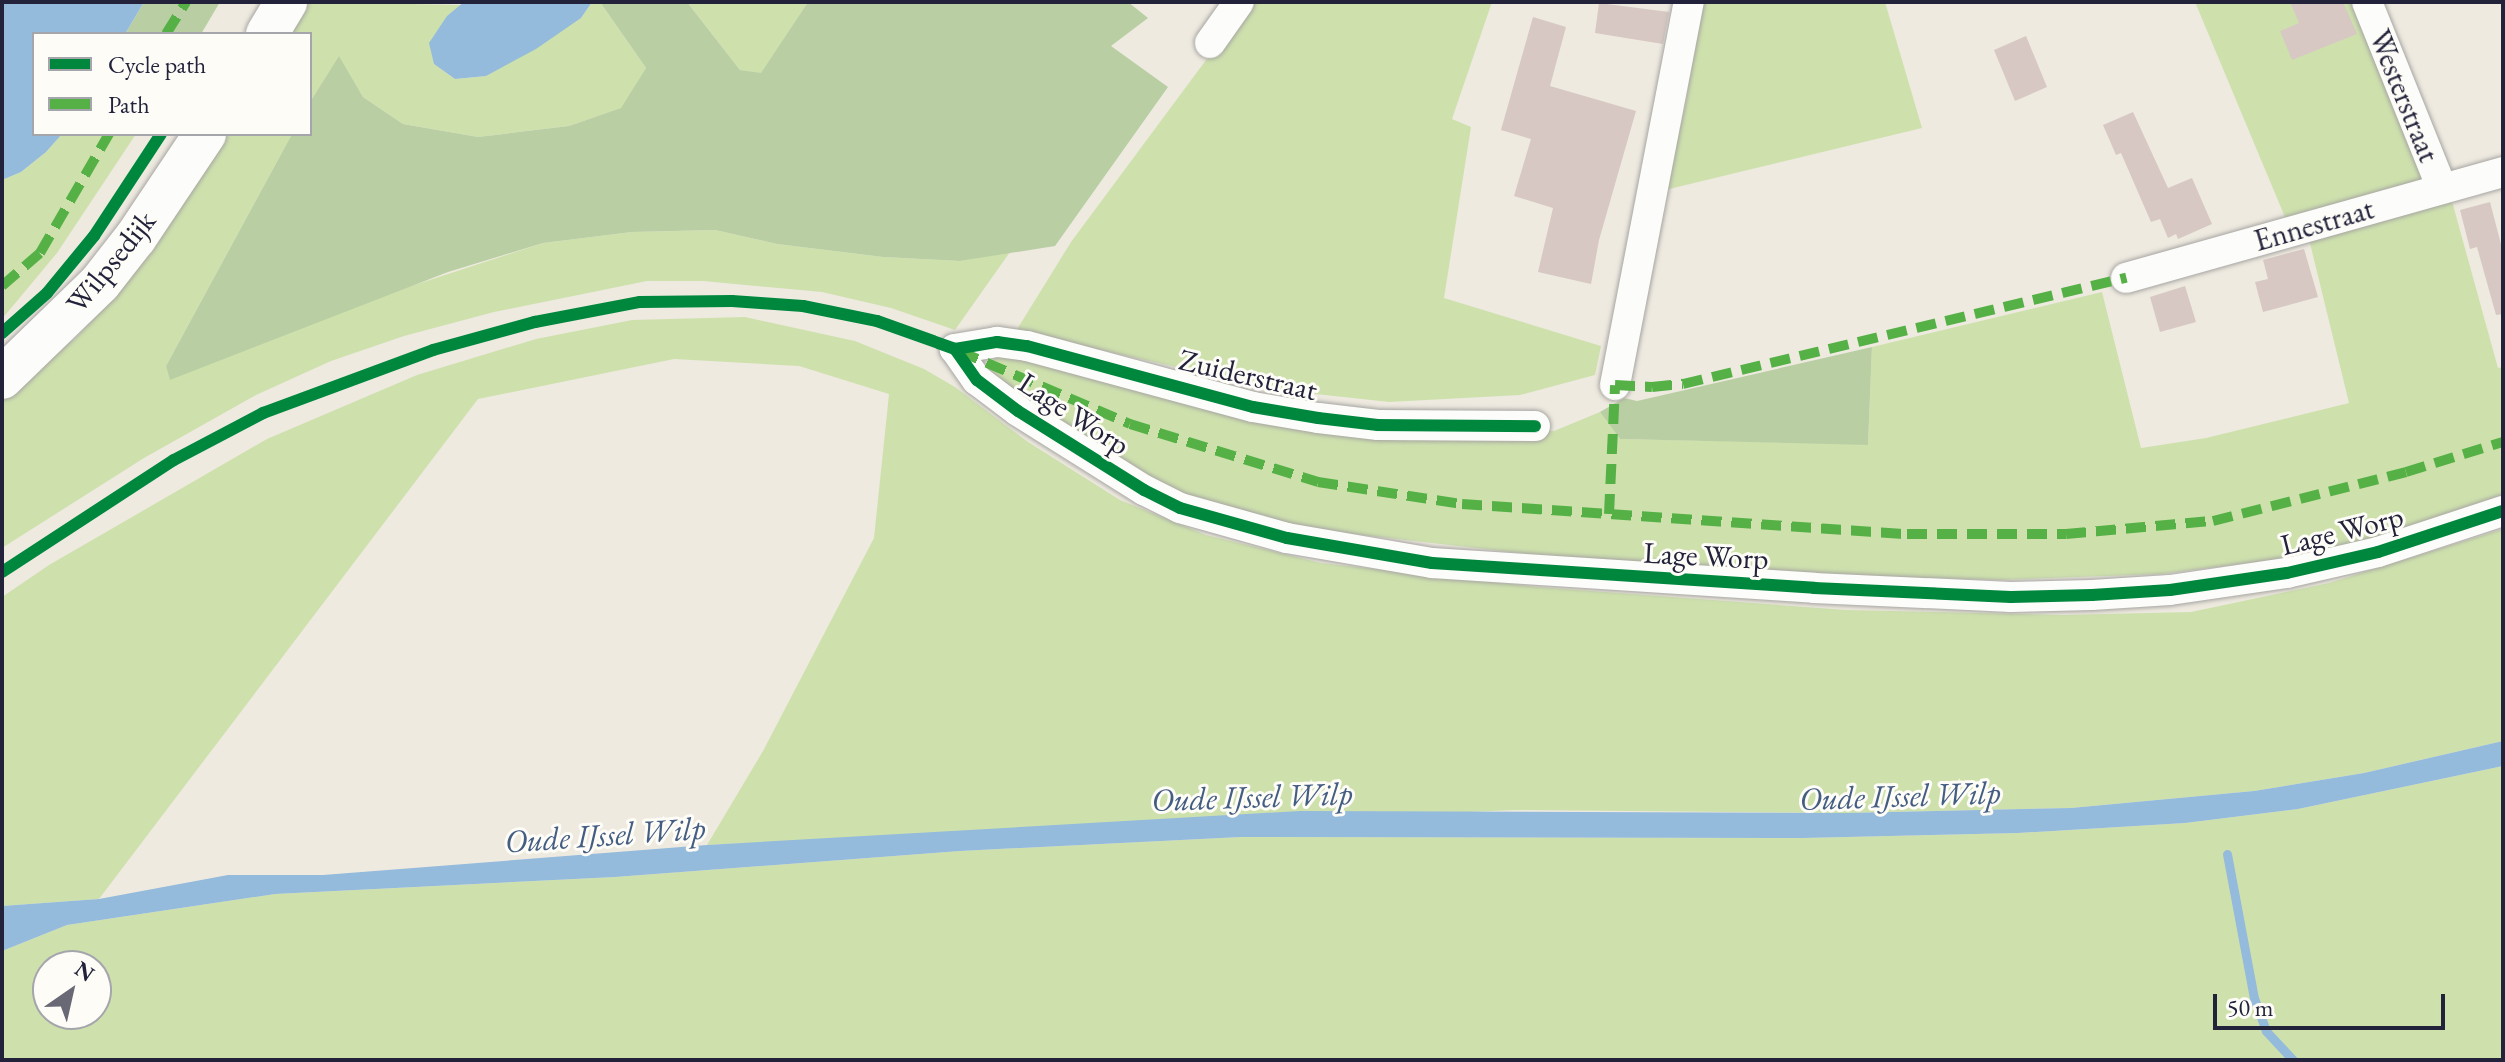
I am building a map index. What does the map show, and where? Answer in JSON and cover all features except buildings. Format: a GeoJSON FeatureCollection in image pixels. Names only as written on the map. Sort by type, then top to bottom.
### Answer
{"type":"FeatureCollection","features":[{"type":"Feature","properties":{"kind":"main road"},"geometry":{"type":"LineString","coordinates":[[268,32],[286,2]]}},
{"type":"Feature","properties":{"kind":"main road","name":"Wilpsedijk"},"geometry":{"type":"LineString","coordinates":[[2,378],[100,283],[136,237],[204,136]]}},
{"type":"Feature","properties":{"kind":"street"},"geometry":{"type":"LineString","coordinates":[[1210,43],[1239,2]]}},
{"type":"Feature","properties":{"kind":"street"},"geometry":{"type":"LineString","coordinates":[[1615,385],[1689,2]]}},
{"type":"Feature","properties":{"kind":"street","name":"Westerstraat"},"geometry":{"type":"LineString","coordinates":[[2367,2],[2442,189]]}},
{"type":"Feature","properties":{"kind":"street","name":"Ennestraat"},"geometry":{"type":"LineString","coordinates":[[2126,278],[2503,172]]}},
{"type":"Feature","properties":{"kind":"street","name":"Zuiderstraat"},"geometry":{"type":"LineString","coordinates":[[955,349],[997,342],[1027,346],[1253,407],[1318,418],[1378,425],[1535,426]]}},
{"type":"Feature","properties":{"kind":"street","name":"Lage Worp"},"geometry":{"type":"LineString","coordinates":[[955,349],[977,380],[1018,411],[1144,490],[1180,508],[1287,538],[1432,563],[1830,589],[2011,597],[2092,595],[2170,590],[2287,573],[2378,552],[2503,511]]}},
{"type":"Feature","properties":{"kind":"green space"},"geometry":{"type":"Polygon","coordinates":[[[144,2],[220,2],[202,32],[126,32],[144,2]]]}},
{"type":"Feature","properties":{"kind":"green space"},"geometry":{"type":"Polygon","coordinates":[[[308,2],[462,5],[447,16],[434,64],[455,79],[486,76],[581,18],[592,2],[600,2],[646,68],[622,108],[569,126],[478,137],[403,124],[363,97],[339,57],[312,99],[312,32],[288,32],[308,2]]]}},
{"type":"Feature","properties":{"kind":"green space"},"geometry":{"type":"Polygon","coordinates":[[[600,2],[687,2],[740,70],[761,73],[808,2],[1128,2],[1148,18],[1111,46],[1168,87],[1055,246],[960,261],[883,257],[777,244],[715,230],[632,232],[543,243],[448,272],[170,380],[166,366],[291,136],[312,136],[312,99],[339,56],[363,97],[403,124],[478,137],[569,126],[621,108],[646,68],[600,2]]]}},
{"type":"Feature","properties":{"kind":"green space"},"geometry":{"type":"Polygon","coordinates":[[[687,2],[808,2],[761,74],[740,70],[687,2]]]}},
{"type":"Feature","properties":{"kind":"green space"},"geometry":{"type":"Polygon","coordinates":[[[1249,2],[1492,2],[1452,119],[1471,127],[1444,298],[1601,346],[1595,375],[1520,395],[1389,402],[1279,390],[1016,331],[1071,242],[1249,2]]]}},
{"type":"Feature","properties":{"kind":"green space"},"geometry":{"type":"Polygon","coordinates":[[[1703,2],[1885,2],[1922,128],[1665,190],[1685,107],[1703,2]]]}},
{"type":"Feature","properties":{"kind":"green space"},"geometry":{"type":"Polygon","coordinates":[[[2195,2],[2358,2],[2425,170],[2420,180],[2287,222],[2195,2]]]}},
{"type":"Feature","properties":{"kind":"green space"},"geometry":{"type":"Polygon","coordinates":[[[60,136],[135,136],[57,253],[2,319],[2,180],[21,172],[60,136]]]}},
{"type":"Feature","properties":{"kind":"green space"},"geometry":{"type":"Polygon","coordinates":[[[222,136],[291,136],[166,366],[543,243],[632,232],[715,230],[777,244],[883,257],[960,261],[1010,252],[955,330],[891,308],[822,292],[703,281],[647,281],[494,312],[404,336],[331,361],[256,395],[144,458],[2,548],[2,394],[49,354],[75,339],[153,251],[222,136]]]}},
{"type":"Feature","properties":{"kind":"green space"},"geometry":{"type":"Polygon","coordinates":[[[2450,194],[2498,368],[2503,367],[2503,497],[2400,534],[2279,559],[2161,574],[2002,580],[1780,574],[1529,554],[1292,527],[1159,490],[1001,386],[990,370],[995,354],[1419,435],[1554,431],[1600,412],[1620,439],[1868,444],[1872,347],[2102,292],[2141,448],[2206,438],[2349,403],[2308,235],[2450,194]]]}},
{"type":"Feature","properties":{"kind":"green space"},"geometry":{"type":"Polygon","coordinates":[[[745,317],[855,341],[924,369],[955,387],[1028,442],[1120,500],[1206,535],[1321,563],[1538,587],[1846,610],[2063,615],[2191,612],[2329,583],[2503,529],[2503,741],[2364,773],[2254,791],[2071,808],[1847,813],[1515,810],[707,845],[763,751],[874,538],[889,394],[799,366],[674,359],[478,399],[99,899],[2,906],[2,597],[49,565],[267,439],[417,375],[536,339],[632,320],[745,317]]]}},
{"type":"Feature","properties":{"kind":"green space"},"geometry":{"type":"Polygon","coordinates":[[[1872,347],[1868,445],[1620,439],[1600,412],[1624,398],[1637,401],[1872,347]]]}},
{"type":"Feature","properties":{"kind":"green space"},"geometry":{"type":"Polygon","coordinates":[[[2503,766],[2503,1060],[2,1060],[2,951],[67,925],[275,894],[615,877],[960,851],[1241,837],[1803,838],[2018,833],[2185,823],[2298,809],[2503,766]]]}},
{"type":"Feature","properties":{"kind":"water"},"geometry":{"type":"Polygon","coordinates":[[[2,2],[144,2],[126,32],[32,32],[32,136],[60,136],[21,172],[2,180],[2,2]]]}},
{"type":"Feature","properties":{"kind":"water"},"geometry":{"type":"Polygon","coordinates":[[[464,2],[592,2],[581,18],[536,49],[486,76],[455,79],[434,64],[429,43],[447,16],[464,2]]]}},
{"type":"Feature","properties":{"kind":"water"},"geometry":{"type":"Polygon","coordinates":[[[2503,741],[2503,766],[2298,809],[2185,823],[2018,833],[1803,838],[1241,837],[960,851],[615,877],[275,894],[67,925],[2,951],[2,906],[99,899],[228,875],[323,875],[707,845],[1300,811],[1847,813],[2071,808],[2254,791],[2364,773],[2503,741]]]}},
{"type":"Feature","properties":{"kind":"waterway"},"geometry":{"type":"LineString","coordinates":[[2227,854],[2254,998],[2266,1031],[2293,1060]]}},
{"type":"Feature","properties":{"kind":"marked path"},"geometry":{"type":"LineString","coordinates":[[167,32],[186,2]]}},
{"type":"Feature","properties":{"kind":"marked path"},"geometry":{"type":"LineString","coordinates":[[2,286],[40,253],[108,136]]}},
{"type":"Feature","properties":{"kind":"marked path"},"geometry":{"type":"LineString","coordinates":[[1609,514],[1615,385],[1652,387],[1683,384],[2126,278]]}},
{"type":"Feature","properties":{"kind":"marked path"},"geometry":{"type":"LineString","coordinates":[[959,351],[1130,424],[1318,482],[1462,504],[1907,534],[2066,534],[2213,521],[2406,472],[2503,442]]}},
{"type":"Feature","properties":{"kind":"cycle path"},"geometry":{"type":"LineString","coordinates":[[2,333],[47,293],[94,236],[160,136]]}},
{"type":"Feature","properties":{"kind":"cycle path"},"geometry":{"type":"LineString","coordinates":[[2,572],[174,460],[263,413],[433,350],[535,322],[640,302],[732,301],[803,306],[877,321],[955,349],[997,342],[1027,346],[1253,407],[1318,418],[1378,425],[1535,426]]}},
{"type":"Feature","properties":{"kind":"cycle path"},"geometry":{"type":"LineString","coordinates":[[955,349],[977,380],[1018,411],[1144,490],[1180,508],[1287,538],[1432,563],[1814,588],[2011,597],[2092,595],[2170,590],[2287,573],[2378,552],[2503,511]]}},
{"type":"Feature","properties":{"kind":"water label","name":"Oude IJssel Wilp"},"geometry":{"type":"Point","coordinates":[1900,796]}},
{"type":"Feature","properties":{"kind":"water label","name":"Oude IJssel Wilp"},"geometry":{"type":"Point","coordinates":[1252,797]}},
{"type":"Feature","properties":{"kind":"water label","name":"Oude IJssel Wilp"},"geometry":{"type":"Point","coordinates":[605,835]}}]}
